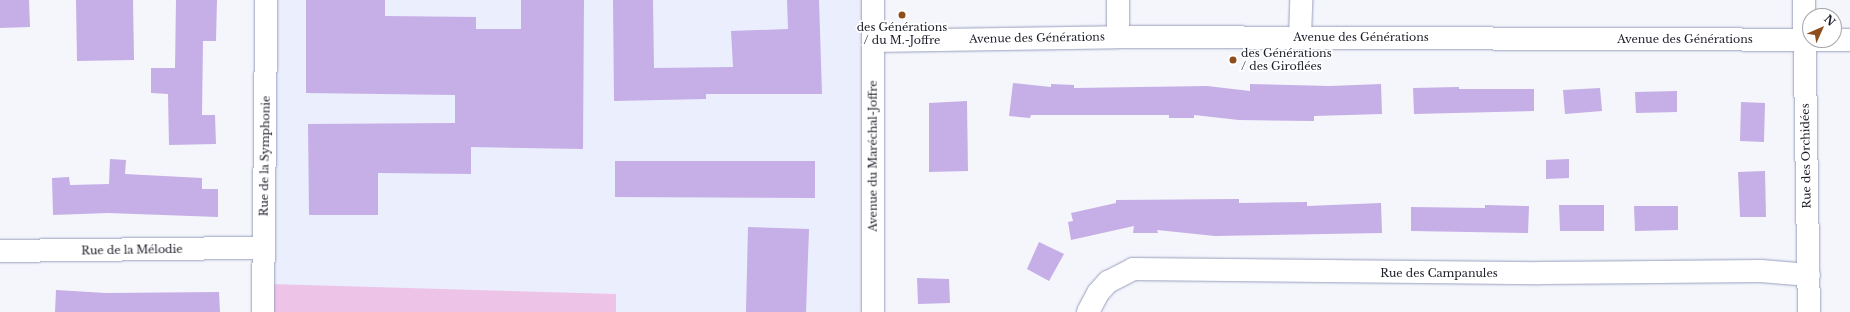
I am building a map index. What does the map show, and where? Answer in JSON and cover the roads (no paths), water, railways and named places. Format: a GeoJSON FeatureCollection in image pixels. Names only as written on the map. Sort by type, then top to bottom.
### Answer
{"type":"FeatureCollection","features":[{"type":"Feature","properties":{"kind":"street","name":"Rue de la Symphonie"},"geometry":{"type":"LineString","coordinates":[[264,312],[266,0]]}},
{"type":"Feature","properties":{"kind":"street","name":"Avenue du Maréchal-Joffre"},"geometry":{"type":"LineString","coordinates":[[873,0],[874,312]]}},
{"type":"Feature","properties":{"kind":"street"},"geometry":{"type":"LineString","coordinates":[[1118,0],[1118,36]]}},
{"type":"Feature","properties":{"kind":"street"},"geometry":{"type":"LineString","coordinates":[[1300,37],[1301,0]]}},
{"type":"Feature","properties":{"kind":"street","name":"Avenue des Générations"},"geometry":{"type":"LineString","coordinates":[[873,41],[1118,36],[1802,40]]}},
{"type":"Feature","properties":{"kind":"street","name":"Rue des Orchidées"},"geometry":{"type":"LineString","coordinates":[[1804,48],[1809,312]]}},
{"type":"Feature","properties":{"kind":"street","name":"Rue de la Mélodie"},"geometry":{"type":"LineString","coordinates":[[0,251],[264,248]]}},
{"type":"Feature","properties":{"kind":"street","name":"Rue des Campanules"},"geometry":{"type":"LineString","coordinates":[[1088,312],[1098,293],[1108,282],[1133,269],[1540,273],[1761,271],[1809,275]]}},
{"type":"Feature","properties":{"kind":"place","name":"des Générations / du M.-Joffre"},"geometry":{"type":"Point","coordinates":[902,15]}},
{"type":"Feature","properties":{"kind":"place","name":"des Générations / des Giroflées"},"geometry":{"type":"Point","coordinates":[1233,60]}}]}
